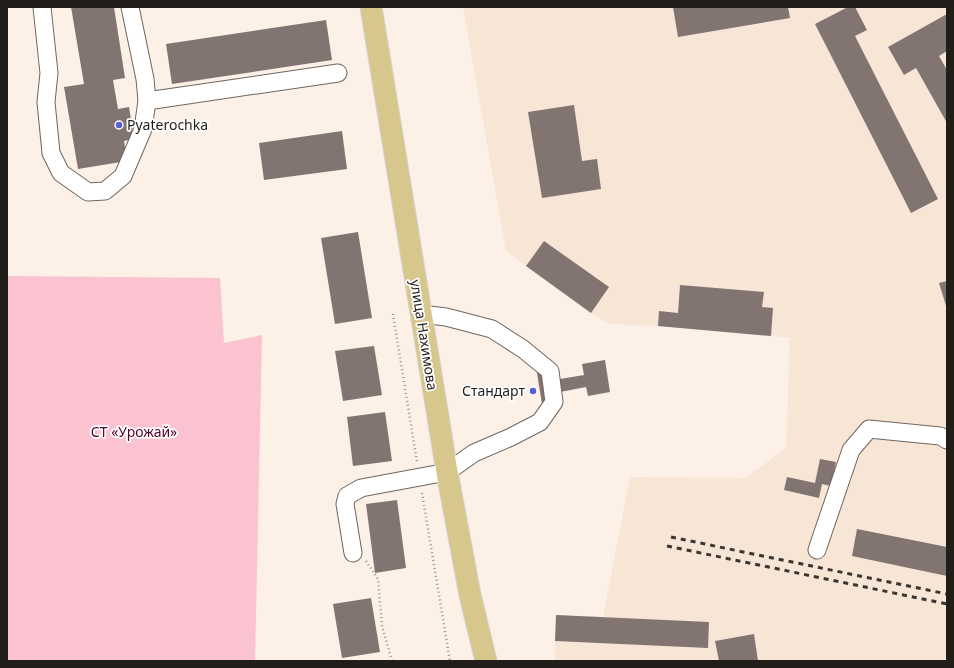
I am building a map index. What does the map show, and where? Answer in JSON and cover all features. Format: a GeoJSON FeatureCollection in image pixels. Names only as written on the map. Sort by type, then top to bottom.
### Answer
{"type":"FeatureCollection","features":[{"type":"Feature","properties":{"kind":"main road","name":"улица Нахимова"},"geometry":{"type":"LineString","coordinates":[[371,7],[447,472],[470,595],[486,661]]}},
{"type":"Feature","properties":{"kind":"lane"},"geometry":{"type":"LineString","coordinates":[[42,7],[49,73],[46,102],[50,153],[61,173],[88,192],[105,191],[123,176],[143,129],[147,101],[145,79],[130,7]]}},
{"type":"Feature","properties":{"kind":"lane"},"geometry":{"type":"LineString","coordinates":[[147,101],[338,73]]}},
{"type":"Feature","properties":{"kind":"lane"},"geometry":{"type":"LineString","coordinates":[[353,554],[345,504],[347,496],[360,488],[447,472],[474,453],[511,438],[540,422],[554,402],[550,371],[523,349],[492,329],[446,317],[421,314]]}},
{"type":"Feature","properties":{"kind":"lane"},"geometry":{"type":"LineString","coordinates":[[817,550],[852,450],[869,429],[940,436],[947,440]]}},
{"type":"Feature","properties":{"kind":"path"},"geometry":{"type":"LineString","coordinates":[[353,554],[361,555],[378,579],[382,626],[392,661]]}},
{"type":"Feature","properties":{"kind":"shaded area"},"geometry":{"type":"Polygon","coordinates":[[[463,7],[947,7],[947,661],[555,661],[556,615],[603,617],[630,477],[746,478],[786,448],[790,338],[658,326],[609,324],[591,313],[506,251],[463,7]]]}},
{"type":"Feature","properties":{"kind":"green space","name":"СТ «Урожай»"},"geometry":{"type":"Polygon","coordinates":[[[7,276],[220,278],[224,343],[262,335],[255,661],[7,661],[7,276]]]}},
{"type":"Feature","properties":{"kind":"building"},"geometry":{"type":"Polygon","coordinates":[[[71,7],[114,7],[125,78],[113,80],[118,109],[129,107],[134,139],[124,141],[127,161],[78,169],[64,87],[84,84],[71,7]]]}},
{"type":"Feature","properties":{"kind":"building"},"geometry":{"type":"Polygon","coordinates":[[[673,7],[788,7],[790,18],[678,37],[673,7]]]}},
{"type":"Feature","properties":{"kind":"building"},"geometry":{"type":"Polygon","coordinates":[[[848,7],[855,7],[867,30],[855,36],[938,199],[911,213],[815,24],[848,7]]]}},
{"type":"Feature","properties":{"kind":"building"},"geometry":{"type":"Polygon","coordinates":[[[947,14],[947,51],[939,56],[947,70],[947,123],[916,68],[904,75],[888,47],[947,14]]]}},
{"type":"Feature","properties":{"kind":"building"},"geometry":{"type":"Polygon","coordinates":[[[326,20],[332,60],[172,84],[166,44],[326,20]]]}},
{"type":"Feature","properties":{"kind":"building"},"geometry":{"type":"Polygon","coordinates":[[[574,105],[582,161],[597,159],[601,189],[542,198],[528,112],[574,105]]]}},
{"type":"Feature","properties":{"kind":"building"},"geometry":{"type":"Polygon","coordinates":[[[342,131],[347,169],[264,180],[259,143],[342,131]]]}},
{"type":"Feature","properties":{"kind":"building"},"geometry":{"type":"Polygon","coordinates":[[[358,232],[372,318],[335,324],[321,238],[358,232]]]}},
{"type":"Feature","properties":{"kind":"building"},"geometry":{"type":"Polygon","coordinates":[[[544,241],[609,287],[591,313],[526,266],[544,241]]]}},
{"type":"Feature","properties":{"kind":"building"},"geometry":{"type":"Polygon","coordinates":[[[947,281],[947,309],[939,283],[947,281]]]}},
{"type":"Feature","properties":{"kind":"building"},"geometry":{"type":"Polygon","coordinates":[[[680,285],[764,292],[762,307],[773,308],[771,336],[658,326],[659,311],[678,313],[680,285]]]}},
{"type":"Feature","properties":{"kind":"building"},"geometry":{"type":"Polygon","coordinates":[[[374,346],[382,395],[343,401],[335,351],[374,346]]]}},
{"type":"Feature","properties":{"kind":"building"},"geometry":{"type":"Polygon","coordinates":[[[605,360],[610,392],[588,396],[586,387],[560,392],[542,404],[537,373],[558,369],[560,379],[584,375],[582,364],[605,360]]]}},
{"type":"Feature","properties":{"kind":"building"},"geometry":{"type":"Polygon","coordinates":[[[385,412],[392,461],[353,466],[347,417],[385,412]]]}},
{"type":"Feature","properties":{"kind":"building"},"geometry":{"type":"Polygon","coordinates":[[[820,459],[836,462],[831,486],[822,484],[819,498],[784,490],[787,477],[815,483],[820,459]]]}},
{"type":"Feature","properties":{"kind":"building"},"geometry":{"type":"Polygon","coordinates":[[[397,500],[406,568],[375,573],[366,504],[397,500]]]}},
{"type":"Feature","properties":{"kind":"building"},"geometry":{"type":"Polygon","coordinates":[[[857,529],[947,547],[947,576],[852,556],[857,529]]]}},
{"type":"Feature","properties":{"kind":"building"},"geometry":{"type":"Polygon","coordinates":[[[371,598],[380,652],[342,658],[333,604],[371,598]]]}},
{"type":"Feature","properties":{"kind":"building"},"geometry":{"type":"Polygon","coordinates":[[[556,615],[709,622],[708,648],[555,641],[556,615]]]}},
{"type":"Feature","properties":{"kind":"building"},"geometry":{"type":"Polygon","coordinates":[[[754,634],[758,661],[719,661],[715,641],[754,634]]]}},
{"type":"Feature","properties":{"kind":"railway"},"geometry":{"type":"LineString","coordinates":[[671,537],[947,594]]}},
{"type":"Feature","properties":{"kind":"railway"},"geometry":{"type":"LineString","coordinates":[[667,546],[947,604]]}},
{"type":"Feature","properties":{"kind":"place","name":"Pyaterochka"},"geometry":{"type":"Point","coordinates":[119,125]}},
{"type":"Feature","properties":{"kind":"place","name":"Стандарт"},"geometry":{"type":"Point","coordinates":[533,391]}}]}
